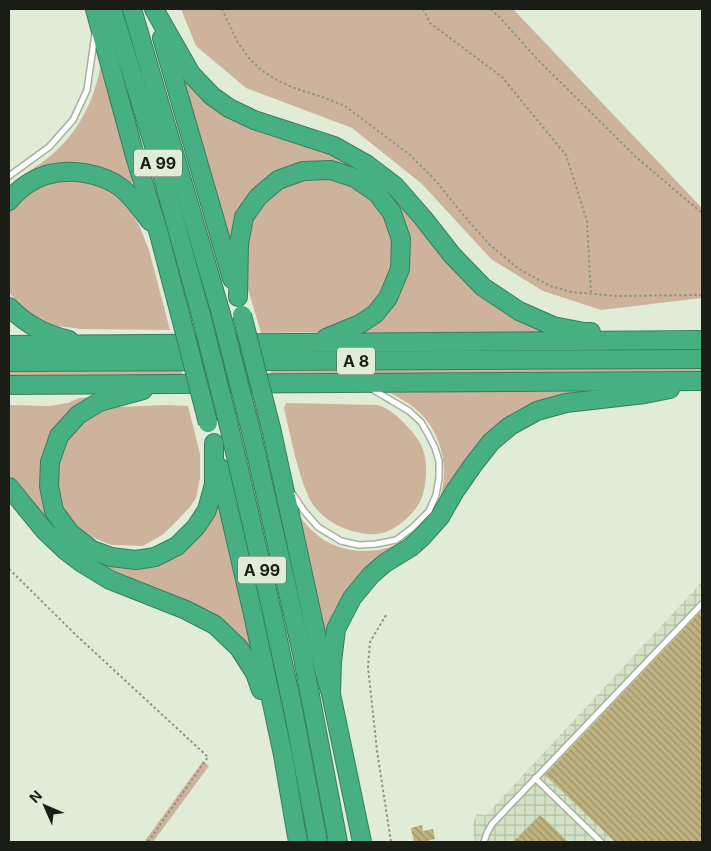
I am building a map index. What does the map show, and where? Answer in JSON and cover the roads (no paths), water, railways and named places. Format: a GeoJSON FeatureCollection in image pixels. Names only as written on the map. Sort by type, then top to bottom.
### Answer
{"type":"FeatureCollection","features":[{"type":"Feature","properties":{"kind":"highway","name":"A 99"},"geometry":{"type":"LineString","coordinates":[[132,9],[221,314],[250,427],[302,653],[338,842]]}},
{"type":"Feature","properties":{"kind":"highway"},"geometry":{"type":"LineString","coordinates":[[154,9],[238,298],[271,428],[362,842]]}},
{"type":"Feature","properties":{"kind":"highway"},"geometry":{"type":"LineString","coordinates":[[154,9],[191,74],[212,96],[229,108],[254,120],[334,146],[366,164],[395,186],[452,255],[483,287],[519,311],[554,326],[584,332],[615,333],[626,341]]}},
{"type":"Feature","properties":{"kind":"highway","name":"A 99"},"geometry":{"type":"LineString","coordinates":[[102,11],[154,148],[201,314],[272,612],[294,714],[318,842]]}},
{"type":"Feature","properties":{"kind":"highway"},"geometry":{"type":"LineString","coordinates":[[102,11],[135,156],[159,234],[214,443],[283,755],[298,842]]}},
{"type":"Feature","properties":{"kind":"highway"},"geometry":{"type":"LineString","coordinates":[[238,298],[238,244],[244,217],[258,197],[278,180],[303,171],[331,170],[355,178],[377,193],[392,213],[401,239],[400,269],[388,298],[375,314],[360,324],[315,342]]}},
{"type":"Feature","properties":{"kind":"highway"},"geometry":{"type":"LineString","coordinates":[[9,200],[31,182],[46,175],[67,172],[97,175],[122,188],[139,206],[159,234]]}},
{"type":"Feature","properties":{"kind":"highway"},"geometry":{"type":"LineString","coordinates":[[9,307],[20,318],[37,328],[54,336],[86,344]]}},
{"type":"Feature","properties":{"kind":"highway"},"geometry":{"type":"LineString","coordinates":[[9,345],[702,340]]}},
{"type":"Feature","properties":{"kind":"highway","name":"A 8"},"geometry":{"type":"LineString","coordinates":[[9,362],[702,359]]}},
{"type":"Feature","properties":{"kind":"highway"},"geometry":{"type":"LineString","coordinates":[[331,694],[336,629],[352,598],[371,575],[385,563],[411,547],[440,518],[454,491],[473,465],[491,442],[510,426],[537,411],[566,403],[644,394],[702,382]]}},
{"type":"Feature","properties":{"kind":"highway","name":"A 8"},"geometry":{"type":"LineString","coordinates":[[9,385],[702,382]]}},
{"type":"Feature","properties":{"kind":"highway"},"geometry":{"type":"LineString","coordinates":[[168,383],[99,402],[78,415],[59,436],[50,462],[49,486],[54,511],[70,533],[92,550],[111,557],[136,560],[155,557],[178,546],[196,527],[207,510],[214,484],[214,443]]}},
{"type":"Feature","properties":{"kind":"highway"},"geometry":{"type":"LineString","coordinates":[[9,487],[44,530],[82,563],[110,580],[186,610],[208,621],[233,642],[255,672],[266,704],[276,745],[283,755]]}},
{"type":"Feature","properties":{"kind":"lane"},"geometry":{"type":"LineString","coordinates":[[9,176],[49,146],[73,120],[87,90],[102,11]]}},
{"type":"Feature","properties":{"kind":"lane"},"geometry":{"type":"LineString","coordinates":[[283,480],[318,528],[341,541],[359,545],[396,540],[412,528],[429,511],[436,495],[439,461],[428,434],[421,422],[409,410],[361,382]]}},
{"type":"Feature","properties":{"kind":"lane"},"geometry":{"type":"LineString","coordinates":[[484,842],[492,824],[702,604]]}},
{"type":"Feature","properties":{"kind":"lane"},"geometry":{"type":"LineString","coordinates":[[535,778],[601,842]]}}]}
